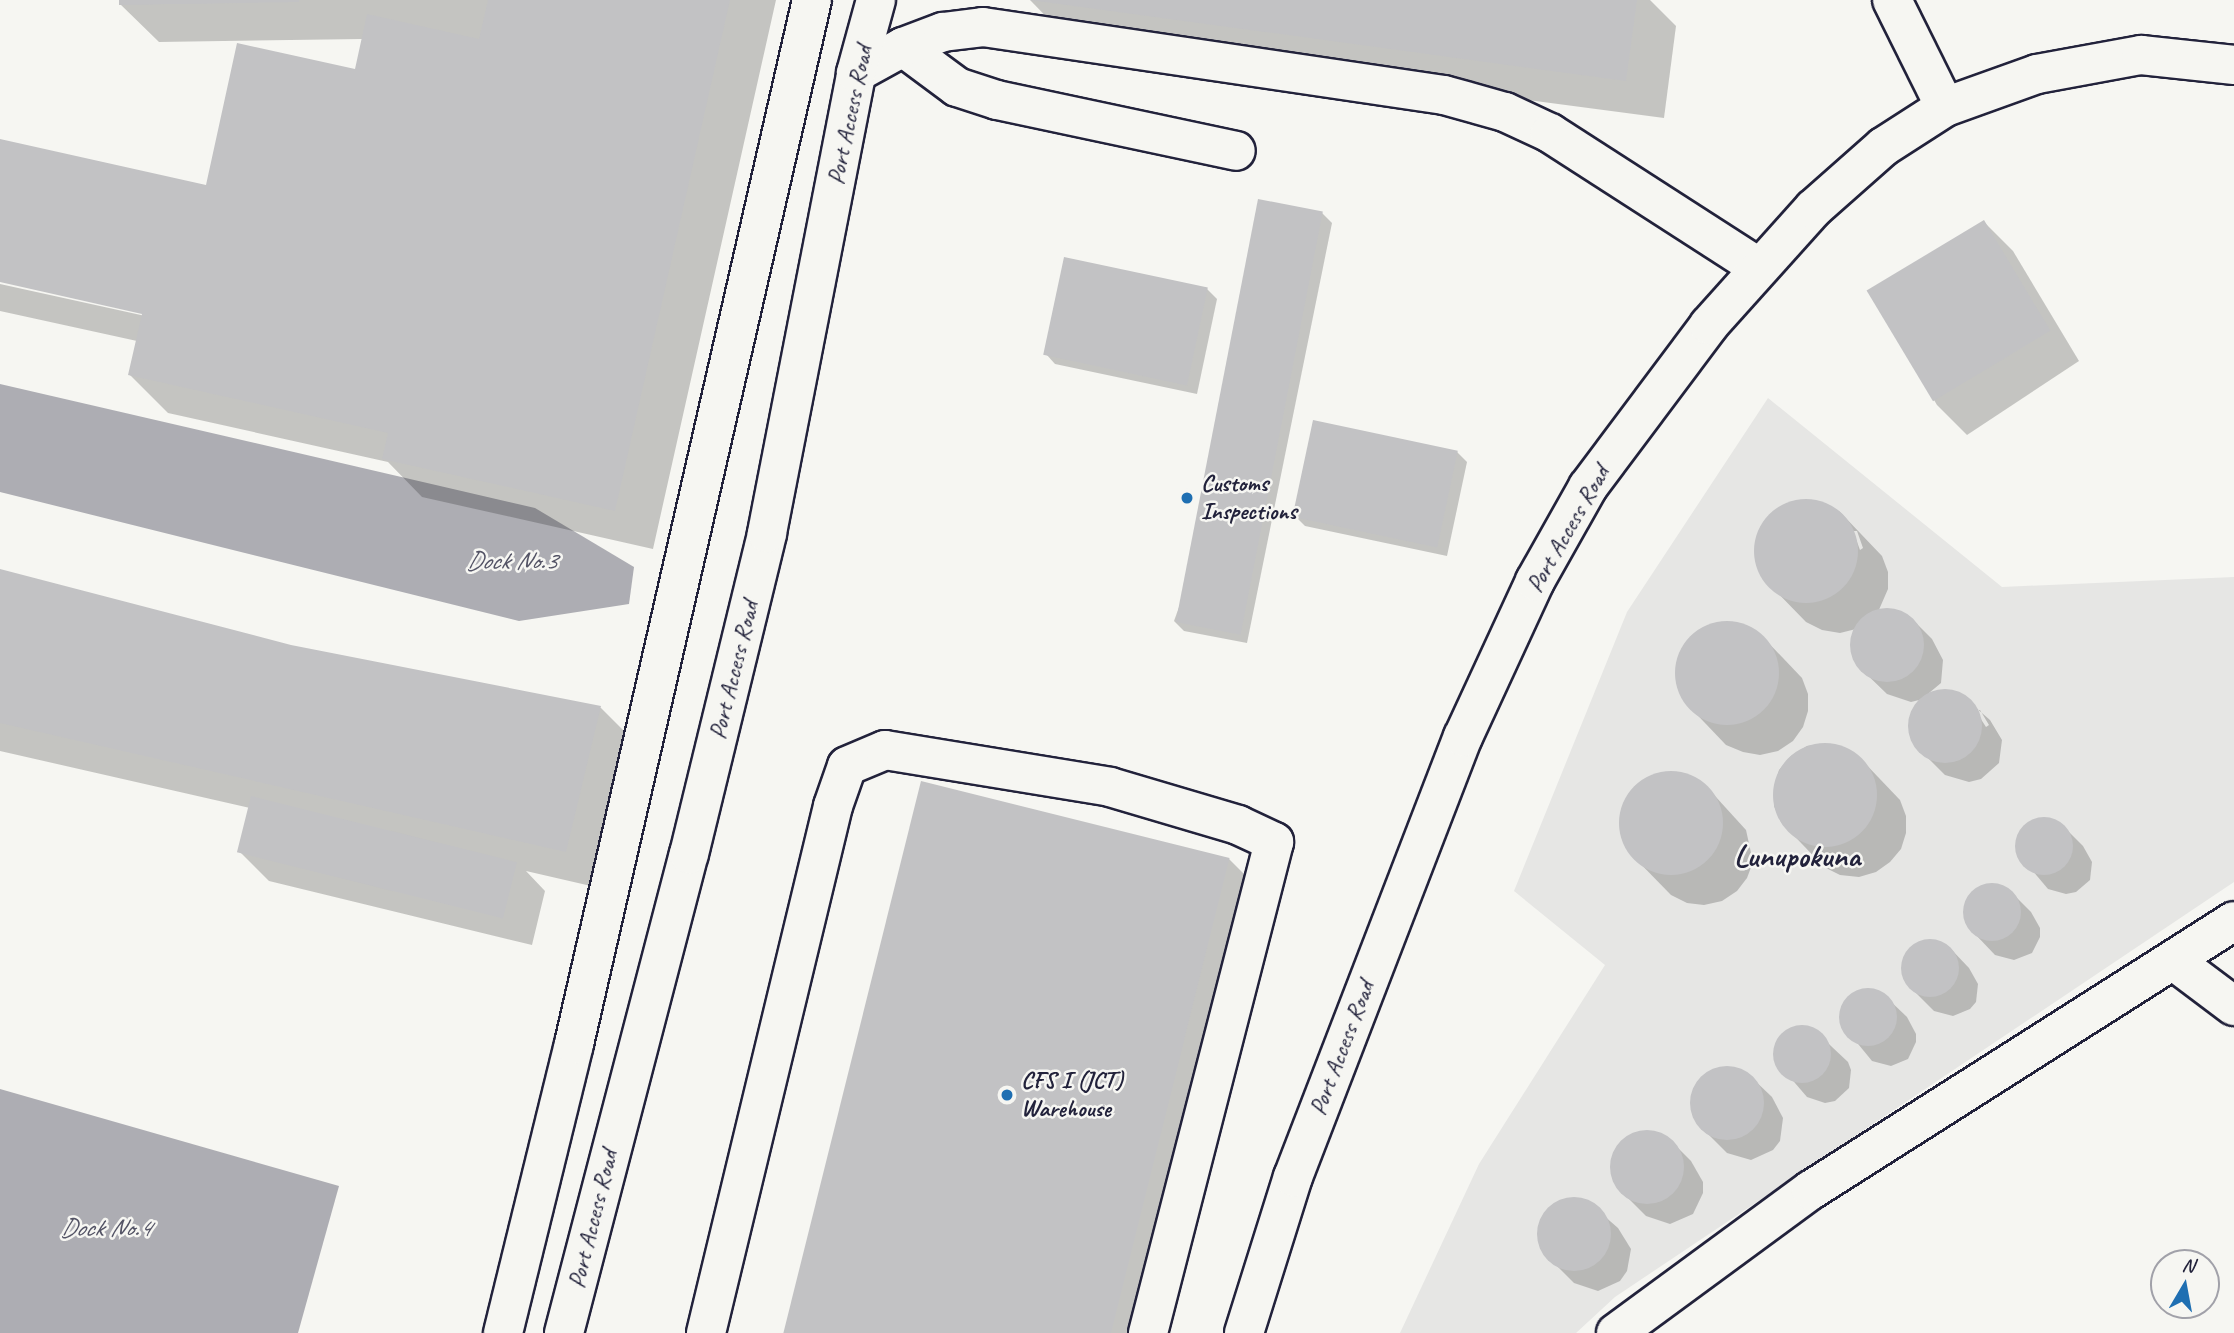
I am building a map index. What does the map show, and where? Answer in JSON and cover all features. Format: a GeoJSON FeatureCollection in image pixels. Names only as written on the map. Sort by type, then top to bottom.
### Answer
{"type":"FeatureCollection","features":[{"type":"Feature","properties":{"kind":"main road"},"geometry":{"type":"LineString","coordinates":[[503,1333],[577,1030],[812,0]]}},
{"type":"Feature","properties":{"kind":"main road","name":"Port Access Road"},"geometry":{"type":"LineString","coordinates":[[564,1333],[689,854],[767,533],[856,73],[876,0]]}},
{"type":"Feature","properties":{"kind":"main road"},"geometry":{"type":"LineString","coordinates":[[1892,0],[1945,107]]}},
{"type":"Feature","properties":{"kind":"main road"},"geometry":{"type":"LineString","coordinates":[[856,73],[903,47],[943,32],[983,27],[1444,95],[1505,112],[1550,133],[1758,267]]}},
{"type":"Feature","properties":{"kind":"main road"},"geometry":{"type":"LineString","coordinates":[[903,47],[957,87],[997,100],[1236,151]]}},
{"type":"Feature","properties":{"kind":"main road","name":"Port Access Road"},"geometry":{"type":"LineString","coordinates":[[1244,1333],[1293,1177],[1463,737],[1535,581],[1588,487],[1655,395],[1758,267],[1813,209],[1883,147],[1945,107],[2037,74],[2141,55],[2229,64]]}},
{"type":"Feature","properties":{"kind":"main road"},"geometry":{"type":"LineString","coordinates":[[706,1333],[833,806],[847,766],[885,750],[1111,787],[1238,825],[1274,842],[1148,1333]]}},
{"type":"Feature","properties":{"kind":"main road"},"geometry":{"type":"LineString","coordinates":[[1616,1333],[1811,1190],[2234,921]]}},
{"type":"Feature","properties":{"kind":"main road"},"geometry":{"type":"LineString","coordinates":[[2174,961],[2234,1006]]}},
{"type":"Feature","properties":{"kind":"shaded area"},"geometry":{"type":"Polygon","coordinates":[[[1768,398],[2002,587],[2234,577],[2234,882],[1615,1297],[1576,1333],[1400,1333],[1479,1164],[1605,965],[1514,891],[1627,612],[1768,398]]]}},
{"type":"Feature","properties":{"kind":"water","name":"Dock No.3"},"geometry":{"type":"Polygon","coordinates":[[[0,384],[535,508],[634,567],[629,604],[519,621],[0,492],[0,384]]]}},
{"type":"Feature","properties":{"kind":"water","name":"Dock No.4"},"geometry":{"type":"Polygon","coordinates":[[[0,1089],[339,1186],[298,1333],[0,1333],[0,1089]]]}},
{"type":"Feature","properties":{"kind":"building"},"geometry":{"type":"Polygon","coordinates":[[[119,0],[299,0],[299,2],[119,5],[119,0]]]}},
{"type":"Feature","properties":{"kind":"building"},"geometry":{"type":"Polygon","coordinates":[[[488,0],[730,0],[615,511],[382,459],[388,433],[128,375],[142,314],[0,282],[0,139],[206,185],[237,43],[355,69],[367,14],[479,39],[488,0]]]}},
{"type":"Feature","properties":{"kind":"building"},"geometry":{"type":"Polygon","coordinates":[[[1030,0],[1637,0],[1626,81],[1030,0]]]}},
{"type":"Feature","properties":{"kind":"building"},"geometry":{"type":"Polygon","coordinates":[[[1258,199],[1323,212],[1241,635],[1176,622],[1258,199]]]}},
{"type":"Feature","properties":{"kind":"building"},"geometry":{"type":"Polygon","coordinates":[[[1984,220],[2050,331],[1933,401],[1867,291],[1984,220]]]}},
{"type":"Feature","properties":{"kind":"building"},"geometry":{"type":"Polygon","coordinates":[[[1064,257],[1208,288],[1187,385],[1043,355],[1064,257]]]}},
{"type":"Feature","properties":{"kind":"building"},"geometry":{"type":"Polygon","coordinates":[[[1313,420],[1458,451],[1437,548],[1292,517],[1313,420]]]}},
{"type":"Feature","properties":{"kind":"building"},"geometry":{"type":"Polygon","coordinates":[[[1806,499],[1826,503],[1843,514],[1854,531],[1858,551],[1854,571],[1843,588],[1826,599],[1806,603],[1786,599],[1769,588],[1758,571],[1754,551],[1758,531],[1769,514],[1786,503],[1806,499]]]}},
{"type":"Feature","properties":{"kind":"building"},"geometry":{"type":"Polygon","coordinates":[[[0,569],[291,645],[601,706],[566,852],[0,723],[0,569]]]}},
{"type":"Feature","properties":{"kind":"building"},"geometry":{"type":"Polygon","coordinates":[[[1887,608],[1908,614],[1918,624],[1924,645],[1918,666],[1908,676],[1887,682],[1866,676],[1856,666],[1850,645],[1856,624],[1866,614],[1887,608]]]}},
{"type":"Feature","properties":{"kind":"building"},"geometry":{"type":"Polygon","coordinates":[[[1727,621],[1747,625],[1764,636],[1775,653],[1779,673],[1775,693],[1764,710],[1747,721],[1727,725],[1707,721],[1690,710],[1679,693],[1675,673],[1679,653],[1690,636],[1707,625],[1727,621]]]}},
{"type":"Feature","properties":{"kind":"building"},"geometry":{"type":"Polygon","coordinates":[[[1945,689],[1966,695],[1976,705],[1982,726],[1976,747],[1966,757],[1945,763],[1924,757],[1914,747],[1908,726],[1914,705],[1924,695],[1945,689]]]}},
{"type":"Feature","properties":{"kind":"building"},"geometry":{"type":"Polygon","coordinates":[[[1825,743],[1845,747],[1862,758],[1873,775],[1877,795],[1873,815],[1862,832],[1845,843],[1825,847],[1805,843],[1788,832],[1777,815],[1773,795],[1777,775],[1788,758],[1805,747],[1825,743]]]}},
{"type":"Feature","properties":{"kind":"building"},"geometry":{"type":"Polygon","coordinates":[[[1671,771],[1691,775],[1708,786],[1719,803],[1723,823],[1719,843],[1708,860],[1691,871],[1671,875],[1651,871],[1634,860],[1623,843],[1619,823],[1623,803],[1634,786],[1651,775],[1671,771]]]}},
{"type":"Feature","properties":{"kind":"building","name":"CFS I (JCT) Warehouse"},"geometry":{"type":"Polygon","coordinates":[[[921,781],[1230,858],[1111,1333],[783,1333],[921,781]]]}},
{"type":"Feature","properties":{"kind":"building"},"geometry":{"type":"Polygon","coordinates":[[[251,796],[517,862],[503,919],[237,852],[251,796]]]}},
{"type":"Feature","properties":{"kind":"building"},"geometry":{"type":"Polygon","coordinates":[[[2038,817],[2050,817],[2065,825],[2073,840],[2073,852],[2065,867],[2050,875],[2038,875],[2023,867],[2015,852],[2015,840],[2023,825],[2038,817]]]}},
{"type":"Feature","properties":{"kind":"building"},"geometry":{"type":"Polygon","coordinates":[[[1986,883],[1998,883],[2013,891],[2021,906],[2021,918],[2013,933],[1998,941],[1986,941],[1971,933],[1963,918],[1963,906],[1971,891],[1986,883]]]}},
{"type":"Feature","properties":{"kind":"building"},"geometry":{"type":"Polygon","coordinates":[[[1924,939],[1936,939],[1951,947],[1959,962],[1959,974],[1951,989],[1936,997],[1924,997],[1909,989],[1901,974],[1901,962],[1909,947],[1924,939]]]}},
{"type":"Feature","properties":{"kind":"building"},"geometry":{"type":"Polygon","coordinates":[[[1862,988],[1874,988],[1889,996],[1897,1011],[1897,1023],[1889,1038],[1874,1046],[1862,1046],[1847,1038],[1839,1023],[1839,1011],[1847,996],[1862,988]]]}},
{"type":"Feature","properties":{"kind":"building"},"geometry":{"type":"Polygon","coordinates":[[[1796,1025],[1808,1025],[1823,1033],[1831,1048],[1831,1060],[1823,1075],[1808,1083],[1796,1083],[1781,1075],[1773,1060],[1773,1048],[1781,1033],[1796,1025]]]}},
{"type":"Feature","properties":{"kind":"building"},"geometry":{"type":"Polygon","coordinates":[[[1727,1066],[1748,1072],[1758,1082],[1764,1103],[1758,1124],[1748,1134],[1727,1140],[1706,1134],[1696,1124],[1690,1103],[1696,1082],[1706,1072],[1727,1066]]]}},
{"type":"Feature","properties":{"kind":"building"},"geometry":{"type":"Polygon","coordinates":[[[1647,1130],[1668,1136],[1678,1146],[1684,1167],[1678,1188],[1668,1198],[1647,1204],[1626,1198],[1616,1188],[1610,1167],[1616,1146],[1626,1136],[1647,1130]]]}},
{"type":"Feature","properties":{"kind":"building"},"geometry":{"type":"Polygon","coordinates":[[[1574,1197],[1595,1203],[1605,1213],[1611,1234],[1605,1255],[1595,1265],[1574,1271],[1553,1265],[1543,1255],[1537,1234],[1543,1213],[1553,1203],[1574,1197]]]}},
{"type":"Feature","properties":{"kind":"place","name":"Customs Inspections"},"geometry":{"type":"Point","coordinates":[1187,498]}},
{"type":"Feature","properties":{"kind":"place","name":"CFS I (JCT) Warehouse"},"geometry":{"type":"Point","coordinates":[1007,1095]}},
{"type":"Feature","properties":{"kind":"district","name":"Lunupokuna"},"geometry":{"type":"Point","coordinates":[1797,856]}}]}
